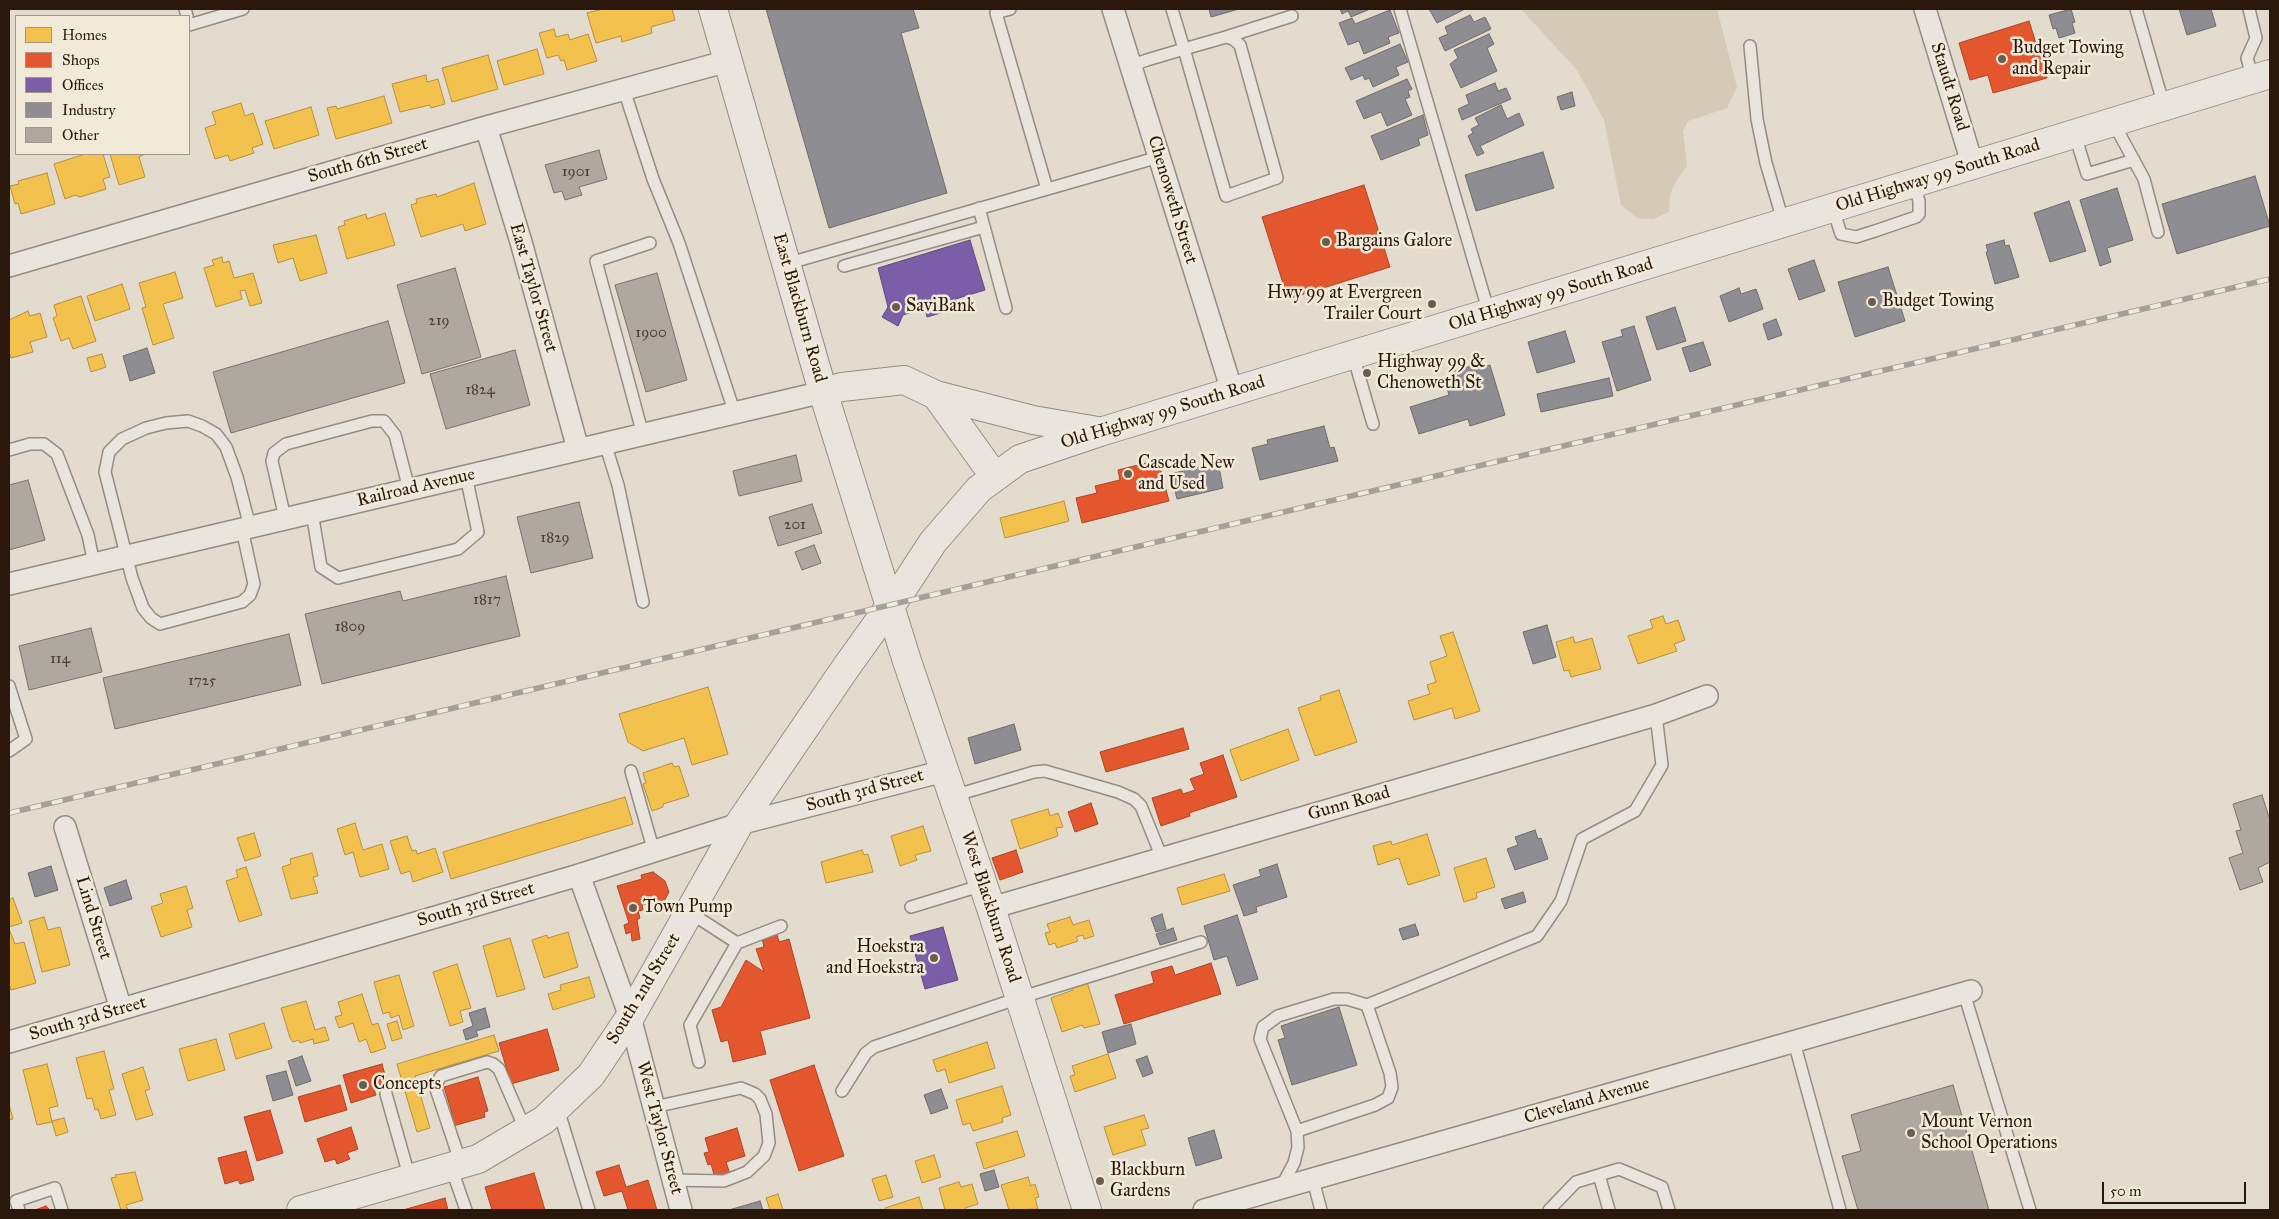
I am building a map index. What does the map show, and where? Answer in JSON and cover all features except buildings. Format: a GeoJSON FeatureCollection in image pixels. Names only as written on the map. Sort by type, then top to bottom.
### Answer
{"type":"FeatureCollection","features":[{"type":"Feature","properties":{"kind":"street","name":"East Blackburn Road"},"geometry":{"type":"LineString","coordinates":[[713,9],[823,392],[890,605]]}},
{"type":"Feature","properties":{"kind":"street","name":"Chenoweth Street"},"geometry":{"type":"LineString","coordinates":[[1113,9],[1232,391]]}},
{"type":"Feature","properties":{"kind":"street","name":"Staudt Road"},"geometry":{"type":"LineString","coordinates":[[1926,9],[1973,166]]}},
{"type":"Feature","properties":{"kind":"street","name":"South 6th Street"},"geometry":{"type":"LineString","coordinates":[[9,266],[486,127],[728,61]]}},
{"type":"Feature","properties":{"kind":"street","name":"Old Highway 99 South Road"},"geometry":{"type":"LineString","coordinates":[[890,605],[940,532],[979,489],[1020,459],[1232,391],[1784,224],[2262,76]]}},
{"type":"Feature","properties":{"kind":"street","name":"East Taylor Street"},"geometry":{"type":"LineString","coordinates":[[486,127],[521,242],[578,449]]}},
{"type":"Feature","properties":{"kind":"street"},"geometry":{"type":"LineString","coordinates":[[823,392],[842,387],[904,380],[936,395],[1032,420],[1100,432]]}},
{"type":"Feature","properties":{"kind":"street","name":"Railroad Avenue"},"geometry":{"type":"LineString","coordinates":[[9,584],[823,392]]}},
{"type":"Feature","properties":{"kind":"street"},"geometry":{"type":"LineString","coordinates":[[936,395],[995,477]]}},
{"type":"Feature","properties":{"kind":"street","name":"West Blackburn Road"},"geometry":{"type":"LineString","coordinates":[[890,605],[987,896],[1087,1210]]}},
{"type":"Feature","properties":{"kind":"street","name":"South 2nd Street"},"geometry":{"type":"LineString","coordinates":[[308,1209],[478,1159],[544,1120],[591,1075],[630,1017],[739,824],[890,605]]}},
{"type":"Feature","properties":{"kind":"street","name":"Gunn Road"},"geometry":{"type":"LineString","coordinates":[[987,896],[1162,858],[1656,715],[1707,696]]}},
{"type":"Feature","properties":{"kind":"street","name":"South 3rd Street"},"geometry":{"type":"LineString","coordinates":[[9,1042],[580,875],[739,824],[944,771]]}},
{"type":"Feature","properties":{"kind":"street","name":"Lind Street"},"geometry":{"type":"LineString","coordinates":[[66,827],[121,1009]]}},
{"type":"Feature","properties":{"kind":"street","name":"West Taylor Street"},"geometry":{"type":"LineString","coordinates":[[580,875],[630,1017],[681,1210]]}},
{"type":"Feature","properties":{"kind":"street","name":"Cleveland Avenue"},"geometry":{"type":"LineString","coordinates":[[1204,1210],[1967,992]]}},
{"type":"Feature","properties":{"kind":"lane"},"geometry":{"type":"LineString","coordinates":[[190,25],[243,9]]}},
{"type":"Feature","properties":{"kind":"lane"},"geometry":{"type":"LineString","coordinates":[[1010,9],[996,13],[1047,189]]}},
{"type":"Feature","properties":{"kind":"lane"},"geometry":{"type":"LineString","coordinates":[[1172,9],[1226,196],[1278,178],[1240,45],[1233,39],[1226,37]]}},
{"type":"Feature","properties":{"kind":"lane"},"geometry":{"type":"LineString","coordinates":[[1400,9],[1488,314]]}},
{"type":"Feature","properties":{"kind":"lane"},"geometry":{"type":"LineString","coordinates":[[2136,9],[2164,106]]}},
{"type":"Feature","properties":{"kind":"lane"},"geometry":{"type":"LineString","coordinates":[[2249,9],[2256,38],[2247,58],[2262,76]]}},
{"type":"Feature","properties":{"kind":"lane"},"geometry":{"type":"LineString","coordinates":[[1130,66],[1292,16]]}},
{"type":"Feature","properties":{"kind":"lane"},"geometry":{"type":"LineString","coordinates":[[1750,46],[1757,119],[1766,163],[1784,224]]}},
{"type":"Feature","properties":{"kind":"lane"},"geometry":{"type":"LineString","coordinates":[[624,90],[653,179],[679,243],[735,414]]}},
{"type":"Feature","properties":{"kind":"lane"},"geometry":{"type":"LineString","coordinates":[[2113,122],[2144,179],[2158,232]]}},
{"type":"Feature","properties":{"kind":"lane"},"geometry":{"type":"LineString","coordinates":[[2074,134],[2087,174],[2134,160]]}},
{"type":"Feature","properties":{"kind":"lane"},"geometry":{"type":"LineString","coordinates":[[786,264],[1159,157]]}},
{"type":"Feature","properties":{"kind":"lane"},"geometry":{"type":"LineString","coordinates":[[979,208],[1006,308]]}},
{"type":"Feature","properties":{"kind":"lane"},"geometry":{"type":"LineString","coordinates":[[844,266],[984,227]]}},
{"type":"Feature","properties":{"kind":"lane"},"geometry":{"type":"LineString","coordinates":[[643,435],[596,261],[650,243]]}},
{"type":"Feature","properties":{"kind":"lane"},"geometry":{"type":"LineString","coordinates":[[1353,355],[1373,424]]}},
{"type":"Feature","properties":{"kind":"lane"},"geometry":{"type":"LineString","coordinates":[[188,421],[216,434],[226,447],[237,477],[254,584],[250,595],[242,602],[160,624],[151,618],[143,608],[132,578],[127,556],[105,472],[109,452],[122,439],[146,428],[166,423],[188,421]]}},
{"type":"Feature","properties":{"kind":"lane"},"geometry":{"type":"LineString","coordinates":[[285,518],[272,461],[274,453],[286,444],[372,421],[384,421],[395,435],[409,489]]}},
{"type":"Feature","properties":{"kind":"lane"},"geometry":{"type":"LineString","coordinates":[[605,443],[618,485],[643,602]]}},
{"type":"Feature","properties":{"kind":"lane"},"geometry":{"type":"LineString","coordinates":[[9,450],[30,444],[44,444],[58,454],[88,535],[94,564]]}},
{"type":"Feature","properties":{"kind":"lane"},"geometry":{"type":"LineString","coordinates":[[312,512],[321,567],[338,578],[458,549],[478,532],[466,476]]}},
{"type":"Feature","properties":{"kind":"lane"},"geometry":{"type":"LineString","coordinates":[[9,686],[26,739],[9,751]]}},
{"type":"Feature","properties":{"kind":"lane"},"geometry":{"type":"LineString","coordinates":[[1279,1190],[1294,1163],[1298,1147],[1297,1131],[1260,1038],[1263,1027],[1278,1016],[1334,999],[1347,999],[1366,1005],[1537,936],[1561,901],[1582,839],[1636,812],[1662,765],[1656,715]]}},
{"type":"Feature","properties":{"kind":"lane"},"geometry":{"type":"LineString","coordinates":[[631,771],[654,852]]}},
{"type":"Feature","properties":{"kind":"lane"},"geometry":{"type":"LineString","coordinates":[[953,796],[1022,774],[1039,772],[1118,792],[1134,799],[1141,806],[1162,858]]}},
{"type":"Feature","properties":{"kind":"lane"},"geometry":{"type":"LineString","coordinates":[[911,907],[987,896]]}},
{"type":"Feature","properties":{"kind":"lane"},"geometry":{"type":"LineString","coordinates":[[689,912],[737,943]]}},
{"type":"Feature","properties":{"kind":"lane"},"geometry":{"type":"LineString","coordinates":[[699,1062],[690,1025],[737,943],[781,926]]}},
{"type":"Feature","properties":{"kind":"lane"},"geometry":{"type":"LineString","coordinates":[[842,1091],[866,1053],[874,1047],[1020,998],[1201,942]]}},
{"type":"Feature","properties":{"kind":"lane"},"geometry":{"type":"LineString","coordinates":[[1967,992],[2030,1210]]}},
{"type":"Feature","properties":{"kind":"lane"},"geometry":{"type":"LineString","coordinates":[[1297,1131],[1375,1105],[1388,1098],[1392,1087],[1390,1073],[1366,1005]]}},
{"type":"Feature","properties":{"kind":"lane"},"geometry":{"type":"LineString","coordinates":[[1794,1042],[1840,1210]]}},
{"type":"Feature","properties":{"kind":"lane"},"geometry":{"type":"LineString","coordinates":[[466,1210],[436,1086],[441,1076],[487,1062],[493,1064],[499,1069],[526,1131]]}},
{"type":"Feature","properties":{"kind":"lane"},"geometry":{"type":"LineString","coordinates":[[654,1107],[732,1088],[740,1088],[755,1094],[760,1099],[766,1114],[768,1143],[764,1156],[747,1172],[724,1182],[672,1180]]}},
{"type":"Feature","properties":{"kind":"lane"},"geometry":{"type":"LineString","coordinates":[[386,1094],[410,1179]]}},
{"type":"Feature","properties":{"kind":"lane"},"geometry":{"type":"LineString","coordinates":[[557,1107],[589,1210]]}},
{"type":"Feature","properties":{"kind":"lane"},"geometry":{"type":"LineString","coordinates":[[1549,1210],[1576,1182],[1619,1169],[1662,1187],[1668,1210]]}},
{"type":"Feature","properties":{"kind":"lane"},"geometry":{"type":"LineString","coordinates":[[1599,1174],[1609,1210]]}},
{"type":"Feature","properties":{"kind":"lane"},"geometry":{"type":"LineString","coordinates":[[1313,1180],[1321,1210]]}},
{"type":"Feature","properties":{"kind":"lane"},"geometry":{"type":"LineString","coordinates":[[19,1210],[16,1201],[55,1188],[62,1210]]}},
{"type":"Feature","properties":{"kind":"shaded area"},"geometry":{"type":"Polygon","coordinates":[[[1521,9],[1717,9],[1737,87],[1727,108],[1688,121],[1683,131],[1687,166],[1676,181],[1670,195],[1669,212],[1653,219],[1637,218],[1621,205],[1604,120],[1577,70],[1521,9]]]}},
{"type":"Feature","properties":{"kind":"railway"},"geometry":{"type":"LineString","coordinates":[[9,813],[2270,279]]}},
{"type":"Feature","properties":{"kind":"place","name":"Budget Towing and Repair"},"geometry":{"type":"Point","coordinates":[2002,59]}},
{"type":"Feature","properties":{"kind":"place","name":"Bargains Galore"},"geometry":{"type":"Point","coordinates":[1326,242]}},
{"type":"Feature","properties":{"kind":"place","name":"Budget Towing"},"geometry":{"type":"Point","coordinates":[1872,302]}},
{"type":"Feature","properties":{"kind":"place","name":"Hwy 99 at Evergreen Trailer Court"},"geometry":{"type":"Point","coordinates":[1432,304]}},
{"type":"Feature","properties":{"kind":"place","name":"SaviBank"},"geometry":{"type":"Point","coordinates":[896,307]}},
{"type":"Feature","properties":{"kind":"place","name":"Highway 99 & Chenoweth St"},"geometry":{"type":"Point","coordinates":[1367,373]}},
{"type":"Feature","properties":{"kind":"place","name":"Cascade New and Used"},"geometry":{"type":"Point","coordinates":[1128,474]}},
{"type":"Feature","properties":{"kind":"place","name":"Town Pump"},"geometry":{"type":"Point","coordinates":[633,908]}},
{"type":"Feature","properties":{"kind":"place","name":"Hoekstra and Hoekstra"},"geometry":{"type":"Point","coordinates":[934,958]}},
{"type":"Feature","properties":{"kind":"place","name":"Concepts"},"geometry":{"type":"Point","coordinates":[363,1085]}},
{"type":"Feature","properties":{"kind":"place","name":"Mount Vernon School Operations"},"geometry":{"type":"Point","coordinates":[1911,1133]}},
{"type":"Feature","properties":{"kind":"place","name":"Blackburn Gardens"},"geometry":{"type":"Point","coordinates":[1100,1181]}}]}
